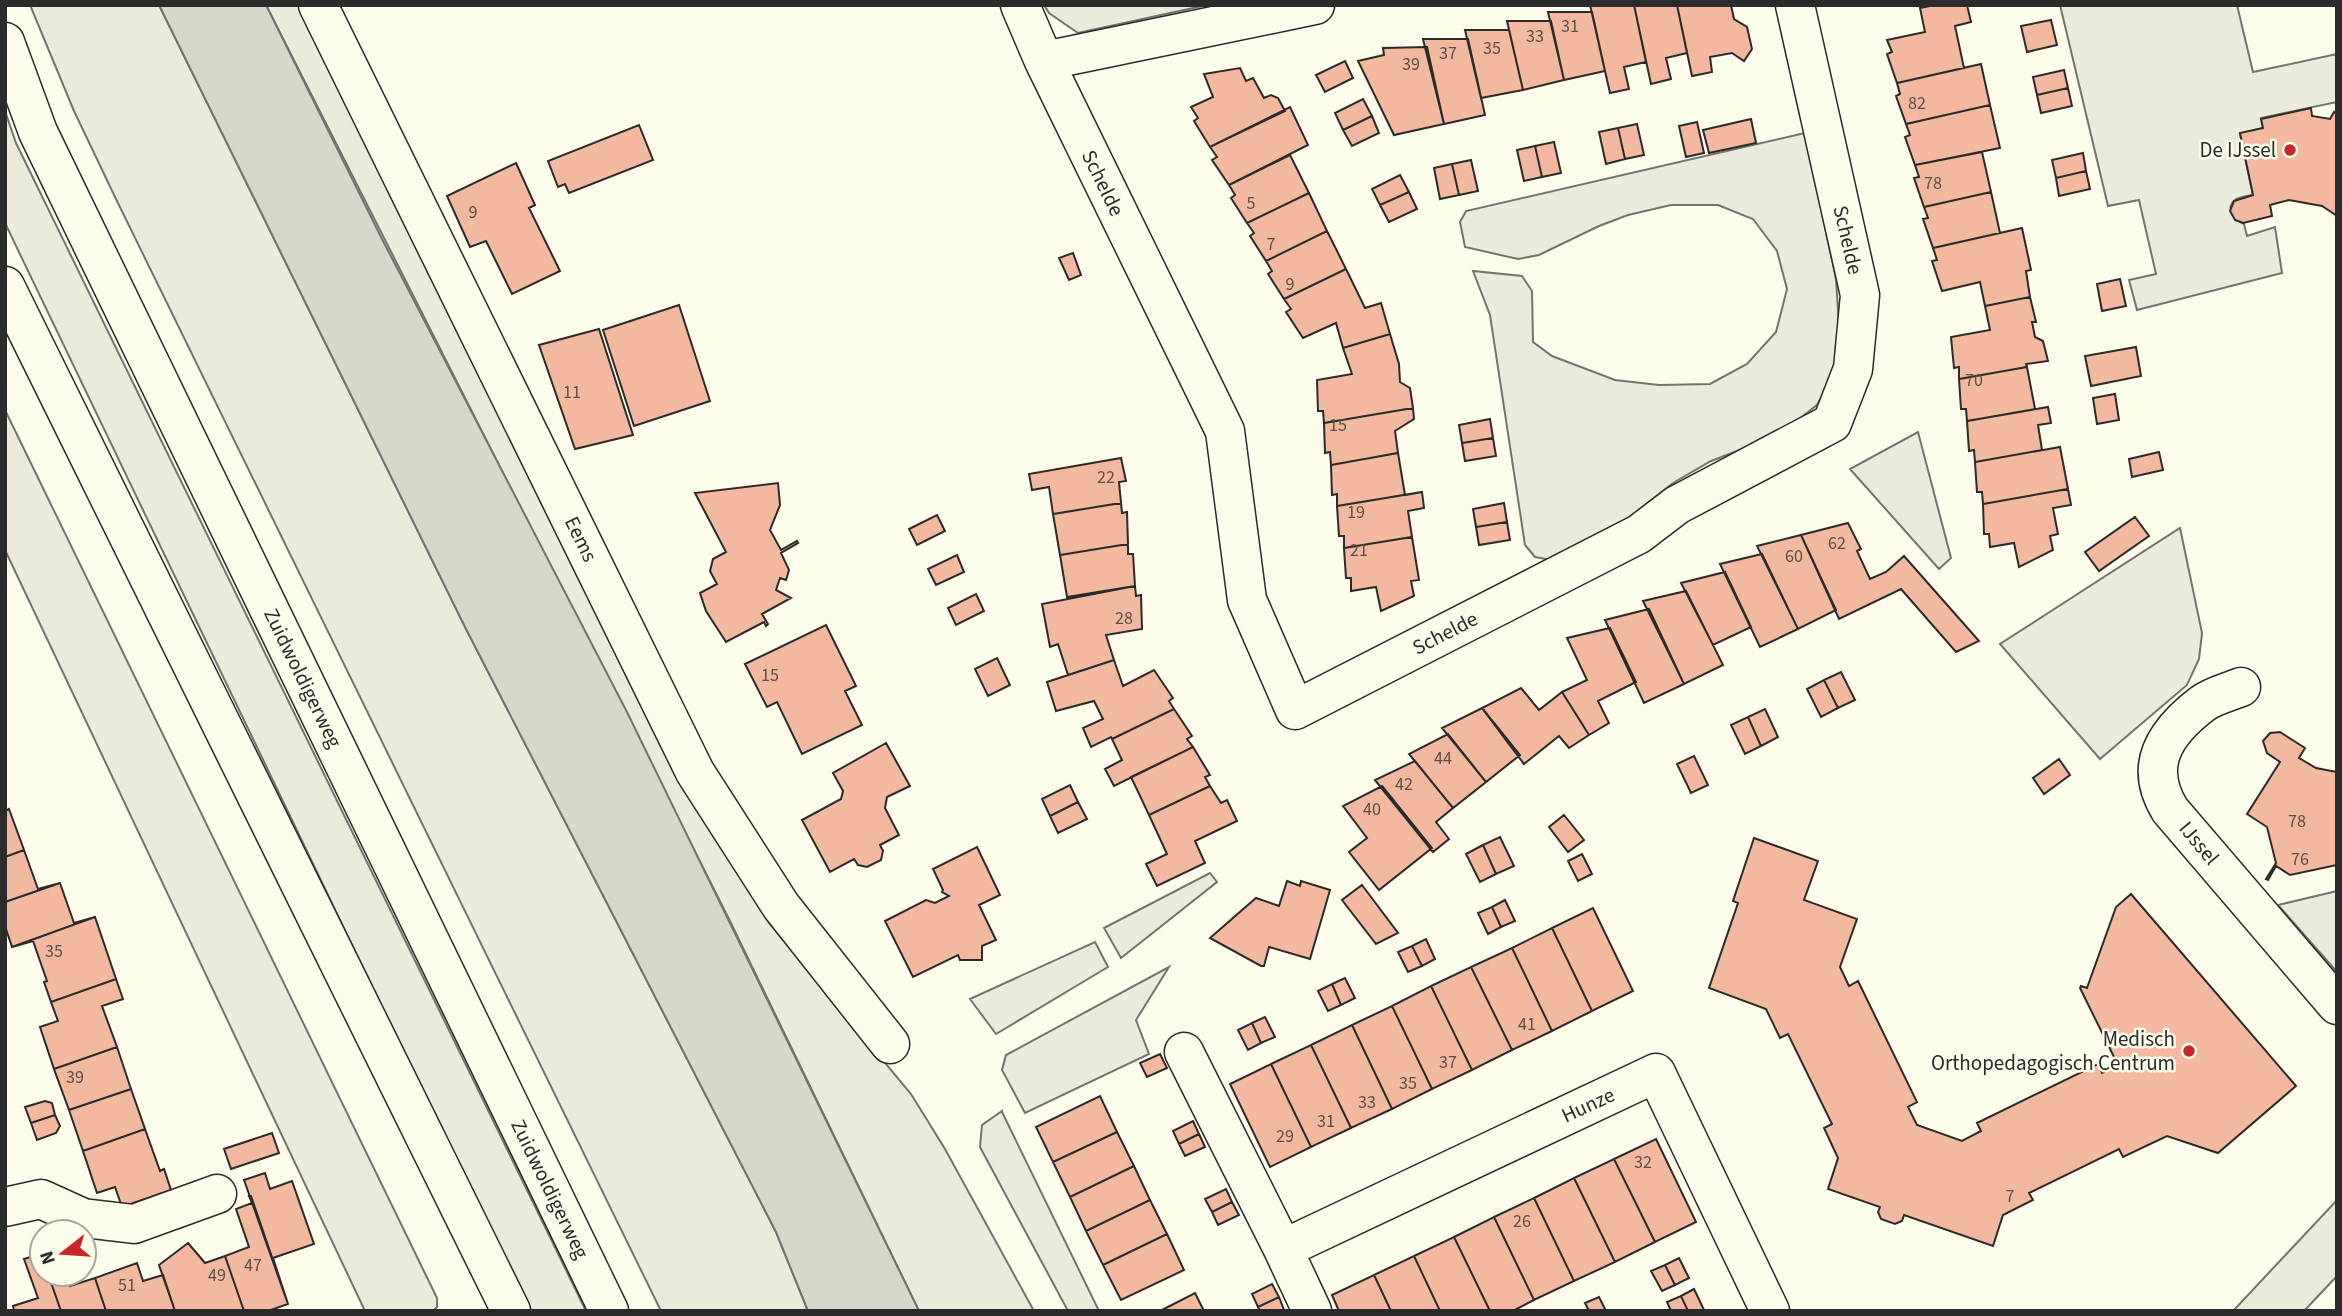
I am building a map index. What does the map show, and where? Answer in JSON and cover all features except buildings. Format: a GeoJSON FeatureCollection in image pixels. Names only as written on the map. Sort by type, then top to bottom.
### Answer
{"type":"FeatureCollection","features":[{"type":"Feature","properties":{"kind":"street","name":"Eems"},"geometry":{"type":"LineString","coordinates":[[318,5],[695,772],[781,906],[890,1044]]}},
{"type":"Feature","properties":{"kind":"street","name":"Schelde"},"geometry":{"type":"LineString","coordinates":[[1020,5],[1044,61],[1225,431],[1247,600],[1295,710],[1639,534],[1677,505],[1832,424],[1853,369],[1860,295],[1794,5]]}},
{"type":"Feature","properties":{"kind":"street"},"geometry":{"type":"LineString","coordinates":[[1044,61],[1315,5]]}},
{"type":"Feature","properties":{"kind":"street","name":"Zuidwoldigerweg"},"geometry":{"type":"LineString","coordinates":[[5,42],[44,144],[609,1311]]}},
{"type":"Feature","properties":{"kind":"street"},"geometry":{"type":"LineString","coordinates":[[5,286],[510,1311]]}},
{"type":"Feature","properties":{"kind":"street","name":"IJssel"},"geometry":{"type":"LineString","coordinates":[[2241,687],[2203,703],[2176,729],[2162,748],[2157,765],[2157,784],[2170,810],[2337,1005]]}},
{"type":"Feature","properties":{"kind":"street"},"geometry":{"type":"LineString","coordinates":[[1184,1052],[1312,1311]]}},
{"type":"Feature","properties":{"kind":"street","name":"Hunze"},"geometry":{"type":"LineString","coordinates":[[1283,1249],[1656,1073],[1770,1311]]}},
{"type":"Feature","properties":{"kind":"street"},"geometry":{"type":"LineString","coordinates":[[5,1207],[41,1199],[83,1218],[134,1224],[217,1194]]}},
{"type":"Feature","properties":{"kind":"shaded area"},"geometry":{"type":"Polygon","coordinates":[[[30,5],[159,5],[465,627],[776,1232],[808,1311],[661,1311],[116,199],[74,111],[30,5]]]}},
{"type":"Feature","properties":{"kind":"shaded area"},"geometry":{"type":"Polygon","coordinates":[[[159,5],[266,5],[381,237],[627,712],[919,1311],[808,1311],[776,1232],[465,627],[159,5]]]}},
{"type":"Feature","properties":{"kind":"shaded area"},"geometry":{"type":"Polygon","coordinates":[[[266,5],[301,5],[769,923],[911,1094],[945,1149],[1034,1311],[919,1311],[729,919],[266,5]]]}},
{"type":"Feature","properties":{"kind":"shaded area"},"geometry":{"type":"Polygon","coordinates":[[[1044,5],[1207,5],[1078,33],[1049,13],[1044,5]]]}},
{"type":"Feature","properties":{"kind":"shaded area"},"geometry":{"type":"Polygon","coordinates":[[[2060,5],[2237,5],[2253,72],[2337,54],[2337,102],[2261,118],[2263,128],[2240,134],[2253,195],[2235,200],[2231,210],[2244,224],[2247,236],[2275,227],[2282,273],[2137,310],[2129,280],[2156,274],[2139,200],[2108,206],[2060,5]]]}},
{"type":"Feature","properties":{"kind":"shaded area"},"geometry":{"type":"Polygon","coordinates":[[[5,111],[16,143],[586,1311],[528,1311],[5,223],[5,111]]]}},
{"type":"Feature","properties":{"kind":"shaded area"},"geometry":{"type":"Polygon","coordinates":[[[1805,133],[1836,279],[1839,327],[1837,357],[1817,405],[1786,429],[1711,461],[1673,483],[1625,521],[1551,560],[1535,557],[1525,545],[1490,315],[1473,271],[1522,276],[1532,291],[1533,342],[1552,356],[1615,380],[1659,385],[1710,384],[1747,364],[1776,332],[1787,289],[1777,251],[1753,219],[1718,205],[1671,205],[1628,215],[1539,255],[1518,259],[1465,247],[1460,222],[1466,211],[1805,133]]]}},
{"type":"Feature","properties":{"kind":"shaded area"},"geometry":{"type":"Polygon","coordinates":[[[5,410],[437,1298],[437,1307],[433,1311],[365,1311],[5,550],[5,410]]]}},
{"type":"Feature","properties":{"kind":"shaded area"},"geometry":{"type":"Polygon","coordinates":[[[1918,432],[1951,558],[1939,569],[1850,469],[1918,432]]]}},
{"type":"Feature","properties":{"kind":"shaded area"},"geometry":{"type":"Polygon","coordinates":[[[2180,528],[2202,633],[2199,659],[2187,685],[2100,759],[2000,644],[2180,528]]]}},
{"type":"Feature","properties":{"kind":"shaded area"},"geometry":{"type":"Polygon","coordinates":[[[1210,873],[1217,882],[1121,958],[1104,928],[1210,873]]]}},
{"type":"Feature","properties":{"kind":"shaded area"},"geometry":{"type":"Polygon","coordinates":[[[2337,891],[2337,972],[2278,905],[2337,891]]]}},
{"type":"Feature","properties":{"kind":"shaded area"},"geometry":{"type":"Polygon","coordinates":[[[1095,942],[1108,967],[996,1034],[970,999],[1095,942]]]}},
{"type":"Feature","properties":{"kind":"shaded area"},"geometry":{"type":"Polygon","coordinates":[[[1169,967],[1136,1020],[1149,1054],[1025,1113],[1002,1070],[1006,1055],[1169,967]]]}},
{"type":"Feature","properties":{"kind":"shaded area"},"geometry":{"type":"Polygon","coordinates":[[[1002,1111],[1099,1311],[1068,1311],[980,1147],[982,1125],[1002,1111]]]}},
{"type":"Feature","properties":{"kind":"shaded area"},"geometry":{"type":"Polygon","coordinates":[[[2337,1200],[2337,1276],[2304,1311],[2233,1311],[2337,1200]]]}},
{"type":"Feature","properties":{"kind":"place","name":"De IJssel"},"geometry":{"type":"Point","coordinates":[2290,150]}},
{"type":"Feature","properties":{"kind":"place","name":"Medisch Orthopedagogisch Centrum"},"geometry":{"type":"Point","coordinates":[2189,1051]}}]}
